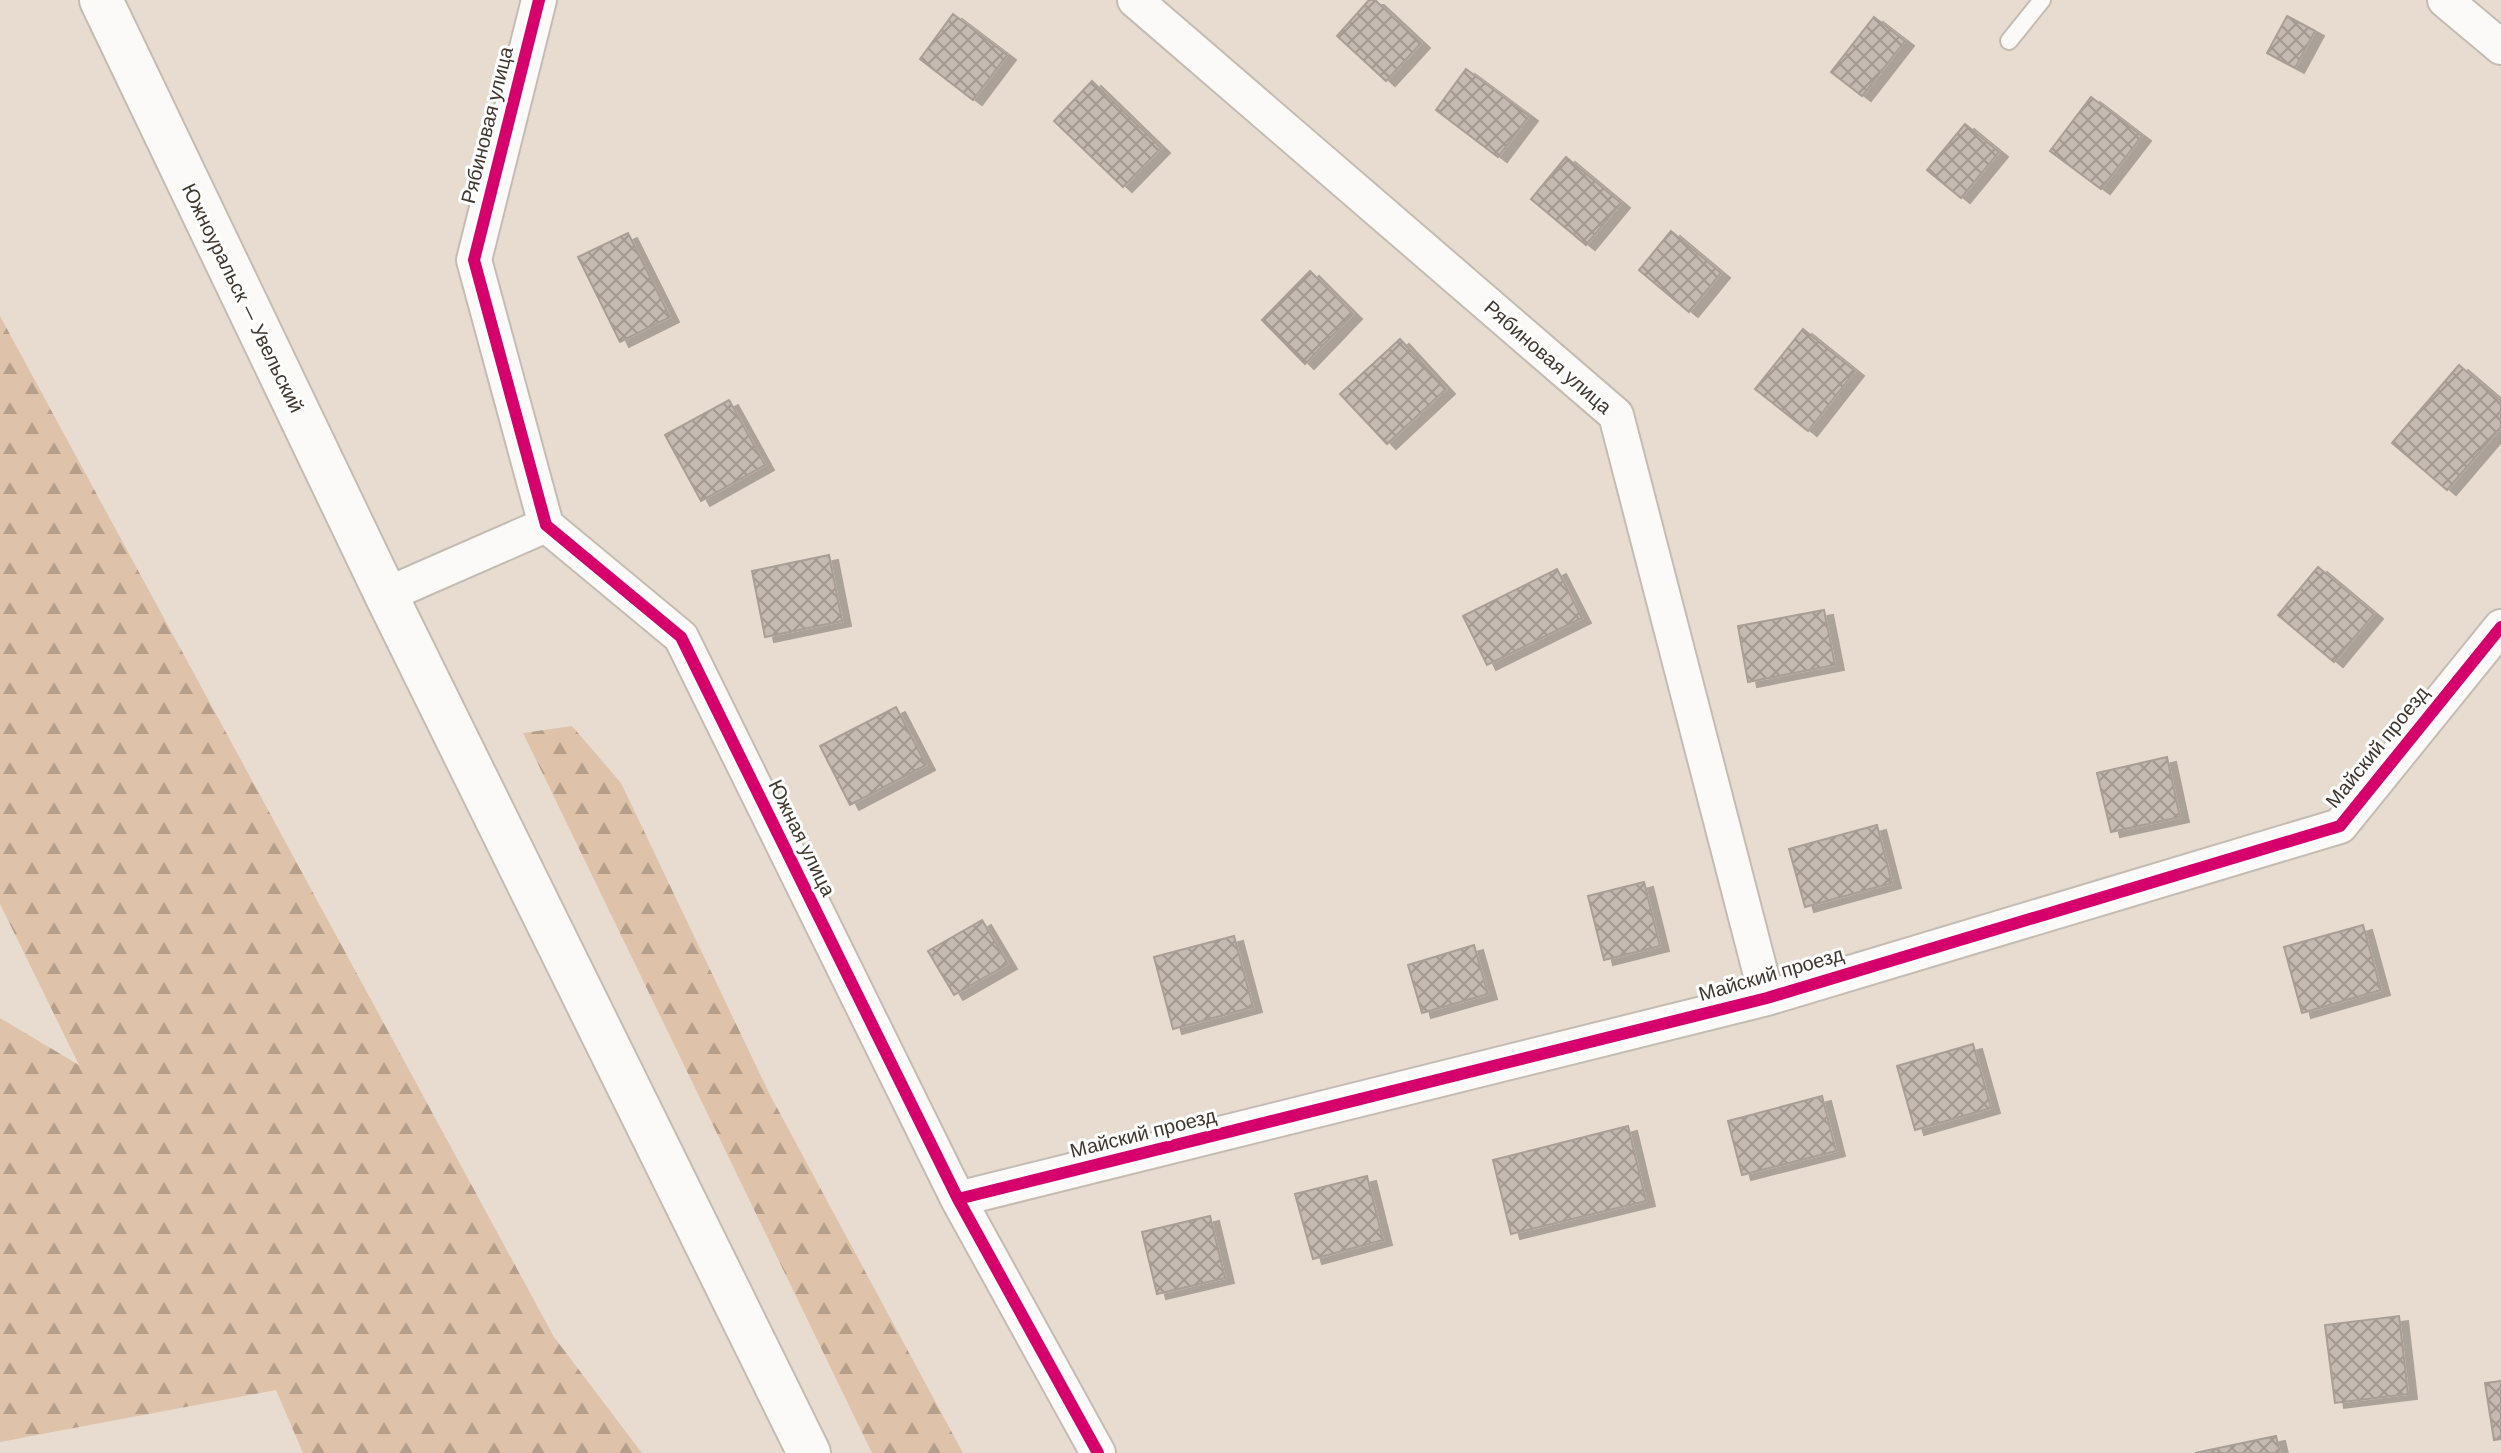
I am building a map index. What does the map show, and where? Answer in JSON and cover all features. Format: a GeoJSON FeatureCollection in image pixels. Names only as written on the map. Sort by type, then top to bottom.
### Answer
{"type":"FeatureCollection","features":[{"type":"Feature","properties":{"kind":"street","name":"Южноуральск — Увельский"},"geometry":{"type":"LineString","coordinates":[[101,0],[386,595],[809,1453]]}},
{"type":"Feature","properties":{"kind":"street","name":"Рябиновая улица"},"geometry":{"type":"LineString","coordinates":[[539,0],[474,260],[546,525]]}},
{"type":"Feature","properties":{"kind":"street","name":"Рябиновая улица"},"geometry":{"type":"LineString","coordinates":[[1135,0],[1616,415],[1767,998]]}},
{"type":"Feature","properties":{"kind":"street"},"geometry":{"type":"LineString","coordinates":[[2445,0],[2501,47]]}},
{"type":"Feature","properties":{"kind":"street"},"geometry":{"type":"LineString","coordinates":[[386,595],[546,525]]}},
{"type":"Feature","properties":{"kind":"street","name":"Южная улица"},"geometry":{"type":"LineString","coordinates":[[546,525],[681,637],[958,1199],[1098,1453]]}},
{"type":"Feature","properties":{"kind":"street","name":"Майский проезд"},"geometry":{"type":"LineString","coordinates":[[958,1199],[1767,998],[2340,826],[2501,627]]}},
{"type":"Feature","properties":{"kind":"lane"},"geometry":{"type":"LineString","coordinates":[[2009,41],[2042,0]]}},
{"type":"Feature","properties":{"kind":"green space"},"geometry":{"type":"Polygon","coordinates":[[[0,316],[554,1337],[642,1453],[303,1453],[276,1390],[0,1442],[0,1018],[79,1065],[0,904],[0,316]]]}},
{"type":"Feature","properties":{"kind":"green space"},"geometry":{"type":"Polygon","coordinates":[[[572,726],[621,783],[769,1093],[963,1453],[872,1453],[523,733],[572,726]]]}},
{"type":"Feature","properties":{"kind":"building"},"geometry":{"type":"Polygon","coordinates":[[[1369,0],[1375,0],[1421,43],[1386,81],[1337,36],[1369,0]]]}},
{"type":"Feature","properties":{"kind":"building"},"geometry":{"type":"Polygon","coordinates":[[[953,14],[1007,55],[973,100],[920,59],[953,14]]]}},
{"type":"Feature","properties":{"kind":"building"},"geometry":{"type":"Polygon","coordinates":[[[2287,16],[2315,31],[2295,68],[2267,53],[2287,16]]]}},
{"type":"Feature","properties":{"kind":"building"},"geometry":{"type":"Polygon","coordinates":[[[1874,17],[1905,41],[1862,96],[1831,72],[1874,17]]]}},
{"type":"Feature","properties":{"kind":"building"},"geometry":{"type":"Polygon","coordinates":[[[1466,69],[1529,116],[1498,157],[1436,110],[1466,69]]]}},
{"type":"Feature","properties":{"kind":"building"},"geometry":{"type":"Polygon","coordinates":[[[1092,81],[1161,148],[1123,187],[1054,121],[1092,81]]]}},
{"type":"Feature","properties":{"kind":"building"},"geometry":{"type":"Polygon","coordinates":[[[2091,97],[2142,136],[2101,189],[2050,151],[2091,97]]]}},
{"type":"Feature","properties":{"kind":"building"},"geometry":{"type":"Polygon","coordinates":[[[1965,124],[1999,152],[1961,198],[1927,170],[1965,124]]]}},
{"type":"Feature","properties":{"kind":"building"},"geometry":{"type":"Polygon","coordinates":[[[1566,157],[1621,203],[1586,245],[1531,199],[1566,157]]]}},
{"type":"Feature","properties":{"kind":"building"},"geometry":{"type":"Polygon","coordinates":[[[1671,231],[1721,273],[1689,312],[1639,270],[1671,231]]]}},
{"type":"Feature","properties":{"kind":"building"},"geometry":{"type":"Polygon","coordinates":[[[628,233],[670,317],[620,342],[578,257],[628,233]]]}},
{"type":"Feature","properties":{"kind":"building"},"geometry":{"type":"Polygon","coordinates":[[[1310,271],[1353,314],[1305,364],[1262,320],[1310,271]]]}},
{"type":"Feature","properties":{"kind":"building"},"geometry":{"type":"Polygon","coordinates":[[[1803,329],[1855,371],[1808,431],[1755,389],[1803,329]]]}},
{"type":"Feature","properties":{"kind":"building"},"geometry":{"type":"Polygon","coordinates":[[[1400,339],[1446,389],[1387,444],[1340,394],[1400,339]]]}},
{"type":"Feature","properties":{"kind":"building"},"geometry":{"type":"Polygon","coordinates":[[[2459,365],[2501,401],[2501,427],[2447,490],[2392,443],[2459,365]]]}},
{"type":"Feature","properties":{"kind":"building"},"geometry":{"type":"Polygon","coordinates":[[[729,400],[765,465],[701,501],[665,435],[729,400]]]}},
{"type":"Feature","properties":{"kind":"building"},"geometry":{"type":"Polygon","coordinates":[[[829,555],[842,621],[765,637],[752,571],[829,555]]]}},
{"type":"Feature","properties":{"kind":"building"},"geometry":{"type":"Polygon","coordinates":[[[2318,567],[2374,614],[2334,662],[2278,615],[2318,567]]]}},
{"type":"Feature","properties":{"kind":"building"},"geometry":{"type":"Polygon","coordinates":[[[1557,569],[1582,618],[1487,665],[1463,616],[1557,569]]]}},
{"type":"Feature","properties":{"kind":"building"},"geometry":{"type":"Polygon","coordinates":[[[1824,610],[1835,665],[1748,682],[1738,626],[1824,610]]]}},
{"type":"Feature","properties":{"kind":"building"},"geometry":{"type":"Polygon","coordinates":[[[896,707],[926,765],[850,805],[820,746],[896,707]]]}},
{"type":"Feature","properties":{"kind":"building"},"geometry":{"type":"Polygon","coordinates":[[[2167,757],[2180,817],[2111,832],[2097,773],[2167,757]]]}},
{"type":"Feature","properties":{"kind":"building"},"geometry":{"type":"Polygon","coordinates":[[[1877,825],[1892,883],[1805,907],[1789,849],[1877,825]]]}},
{"type":"Feature","properties":{"kind":"building"},"geometry":{"type":"Polygon","coordinates":[[[1644,882],[1660,946],[1604,960],[1588,896],[1644,882]]]}},
{"type":"Feature","properties":{"kind":"building"},"geometry":{"type":"Polygon","coordinates":[[[982,920],[1008,964],[954,995],[928,951],[982,920]]]}},
{"type":"Feature","properties":{"kind":"building"},"geometry":{"type":"Polygon","coordinates":[[[2363,925],[2381,990],[2302,1013],[2284,947],[2363,925]]]}},
{"type":"Feature","properties":{"kind":"building"},"geometry":{"type":"Polygon","coordinates":[[[1234,936],[1253,1007],[1173,1029],[1154,957],[1234,936]]]}},
{"type":"Feature","properties":{"kind":"building"},"geometry":{"type":"Polygon","coordinates":[[[1474,945],[1488,994],[1422,1013],[1408,965],[1474,945]]]}},
{"type":"Feature","properties":{"kind":"building"},"geometry":{"type":"Polygon","coordinates":[[[1973,1044],[1991,1108],[1915,1130],[1897,1066],[1973,1044]]]}},
{"type":"Feature","properties":{"kind":"building"},"geometry":{"type":"Polygon","coordinates":[[[1822,1096],[1836,1151],[1742,1175],[1728,1121],[1822,1096]]]}},
{"type":"Feature","properties":{"kind":"building"},"geometry":{"type":"Polygon","coordinates":[[[1628,1126],[1646,1201],[1511,1234],[1493,1160],[1628,1126]]]}},
{"type":"Feature","properties":{"kind":"building"},"geometry":{"type":"Polygon","coordinates":[[[1367,1176],[1383,1240],[1313,1259],[1295,1194],[1367,1176]]]}},
{"type":"Feature","properties":{"kind":"building"},"geometry":{"type":"Polygon","coordinates":[[[1210,1216],[1225,1278],[1157,1294],[1142,1232],[1210,1216]]]}},
{"type":"Feature","properties":{"kind":"building"},"geometry":{"type":"Polygon","coordinates":[[[2399,1316],[2408,1394],[2335,1403],[2325,1325],[2399,1316]]]}},
{"type":"Feature","properties":{"kind":"building"},"geometry":{"type":"Polygon","coordinates":[[[2501,1381],[2501,1439],[2494,1440],[2485,1383],[2501,1381]]]}},
{"type":"Feature","properties":{"kind":"building"},"geometry":{"type":"Polygon","coordinates":[[[2276,1436],[2280,1453],[2195,1453],[2276,1436]]]}},
{"type":"Feature","properties":{"kind":"cycle path"},"geometry":{"type":"LineString","coordinates":[[539,0],[474,260],[546,525],[681,637],[958,1199],[1098,1453]]}},
{"type":"Feature","properties":{"kind":"cycle path"},"geometry":{"type":"LineString","coordinates":[[958,1199],[1767,998],[2340,826],[2501,627]]}}]}
